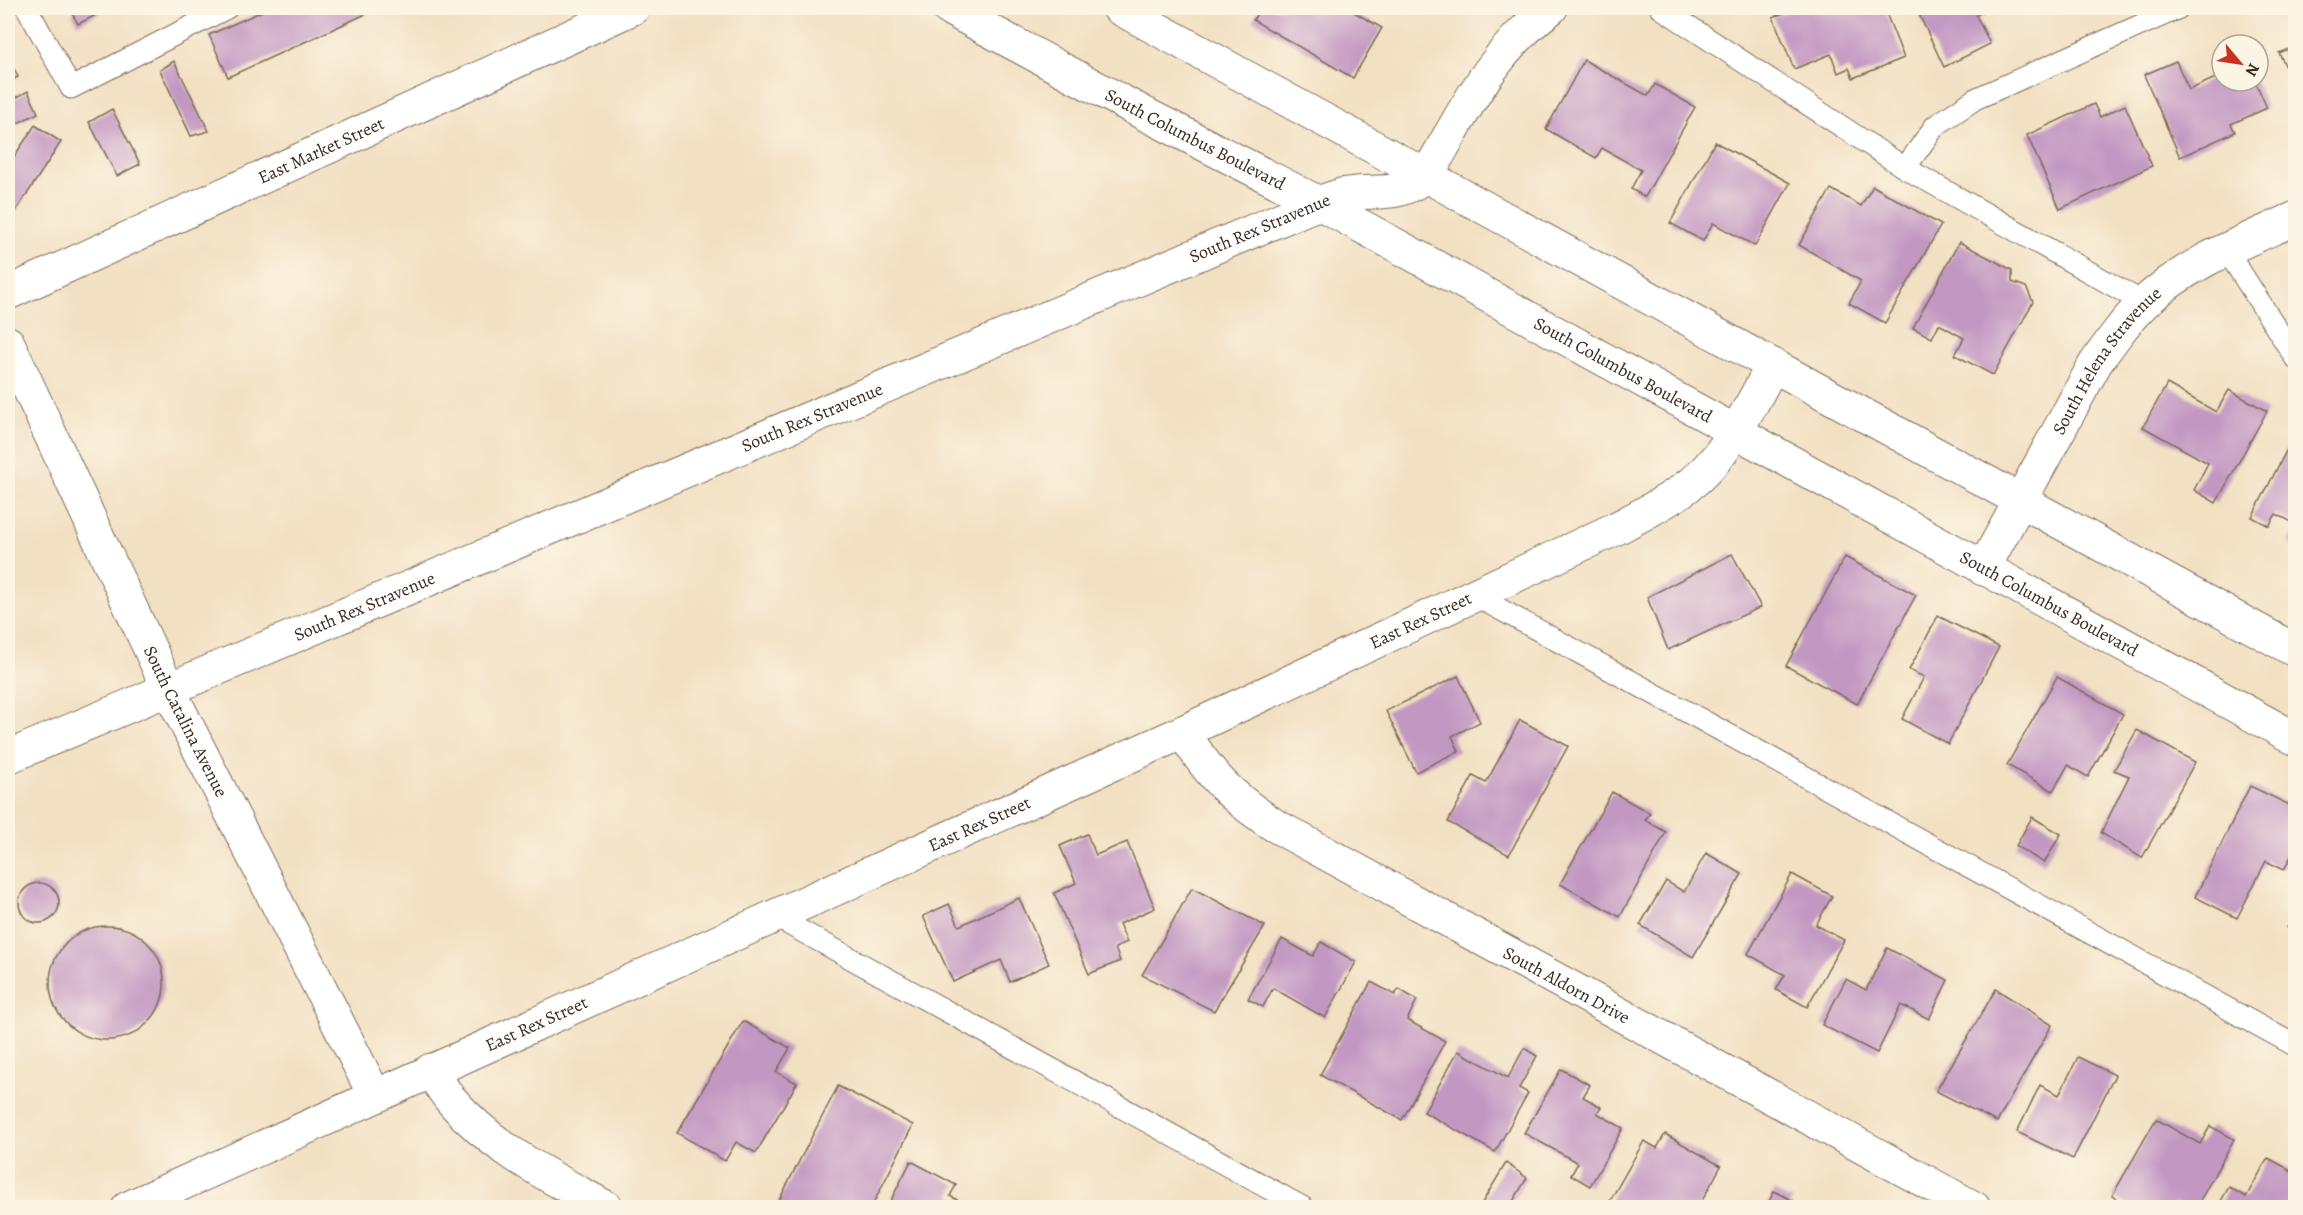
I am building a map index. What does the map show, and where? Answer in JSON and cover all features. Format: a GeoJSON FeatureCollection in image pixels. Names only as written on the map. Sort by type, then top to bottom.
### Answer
{"type":"FeatureCollection","features":[{"type":"Feature","properties":{"kind":"street","name":"East Market Street"},"geometry":{"type":"LineString","coordinates":[[8,293],[633,8]]}},
{"type":"Feature","properties":{"kind":"street","name":"South Columbus Boulevard"},"geometry":{"type":"LineString","coordinates":[[948,8],[1149,116],[1318,202],[2295,739]]}},
{"type":"Feature","properties":{"kind":"street"},"geometry":{"type":"LineString","coordinates":[[1119,8],[2295,651]]}},
{"type":"Feature","properties":{"kind":"street"},"geometry":{"type":"LineString","coordinates":[[1427,175],[1485,75],[1506,47],[1534,19],[1551,8]]}},
{"type":"Feature","properties":{"kind":"street","name":"South Rex Stravenue"},"geometry":{"type":"LineString","coordinates":[[8,757],[1318,202],[1341,195],[1392,193],[1414,185],[1427,175]]}},
{"type":"Feature","properties":{"kind":"street","name":"South Helena Stravenue"},"geometry":{"type":"LineString","coordinates":[[1983,569],[2095,364],[2116,334],[2144,303],[2174,279],[2226,249],[2295,218]]}},
{"type":"Feature","properties":{"kind":"street","name":"South Catalina Avenue"},"geometry":{"type":"LineString","coordinates":[[8,343],[168,688],[375,1096]]}},
{"type":"Feature","properties":{"kind":"street","name":"East Rex Street"},"geometry":{"type":"LineString","coordinates":[[128,1208],[1183,732],[1617,528],[1682,490],[1713,462],[1735,432],[1773,365]]}},
{"type":"Feature","properties":{"kind":"street","name":"South Aldorn Drive"},"geometry":{"type":"LineString","coordinates":[[1183,732],[1221,785],[1247,807],[1274,825],[1974,1208]]}},
{"type":"Feature","properties":{"kind":"street"},"geometry":{"type":"LineString","coordinates":[[431,1070],[450,1099],[470,1121],[496,1143],[524,1162],[607,1208]]}},
{"type":"Feature","properties":{"kind":"lane"},"geometry":{"type":"LineString","coordinates":[[27,8],[72,88],[227,8]]}},
{"type":"Feature","properties":{"kind":"lane"},"geometry":{"type":"LineString","coordinates":[[1661,8],[1905,168],[2144,303]]}},
{"type":"Feature","properties":{"kind":"lane"},"geometry":{"type":"LineString","coordinates":[[1905,168],[1935,126],[1975,99],[2179,8]]}},
{"type":"Feature","properties":{"kind":"lane"},"geometry":{"type":"LineString","coordinates":[[2226,249],[2295,359]]}},
{"type":"Feature","properties":{"kind":"lane"},"geometry":{"type":"LineString","coordinates":[[1474,595],[2295,1046]]}},
{"type":"Feature","properties":{"kind":"lane"},"geometry":{"type":"LineString","coordinates":[[774,916],[1304,1208]]}},
{"type":"Feature","properties":{"kind":"building"},"geometry":{"type":"Polygon","coordinates":[[[74,8],[110,8],[78,24],[72,13],[76,11],[74,8]]]}},
{"type":"Feature","properties":{"kind":"building"},"geometry":{"type":"Polygon","coordinates":[[[269,8],[379,8],[228,77],[209,35],[269,8]]]}},
{"type":"Feature","properties":{"kind":"building"},"geometry":{"type":"Polygon","coordinates":[[[1260,8],[1347,8],[1382,28],[1353,78],[1253,20],[1260,8]]]}},
{"type":"Feature","properties":{"kind":"building"},"geometry":{"type":"Polygon","coordinates":[[[1797,8],[1884,8],[1904,58],[1853,78],[1849,68],[1838,73],[1831,54],[1794,69],[1773,17],[1797,8]]]}},
{"type":"Feature","properties":{"kind":"building"},"geometry":{"type":"Polygon","coordinates":[[[1916,8],[1991,8],[1976,15],[1990,44],[1944,67],[1916,8]]]}},
{"type":"Feature","properties":{"kind":"building"},"geometry":{"type":"Polygon","coordinates":[[[2296,46],[2296,87],[2279,53],[2296,46]]]}},
{"type":"Feature","properties":{"kind":"building"},"geometry":{"type":"Polygon","coordinates":[[[8,56],[18,77],[8,82],[8,56]]]}},
{"type":"Feature","properties":{"kind":"building"},"geometry":{"type":"Polygon","coordinates":[[[1584,60],[1648,96],[1655,84],[1695,107],[1645,197],[1631,189],[1641,170],[1602,148],[1596,158],[1546,129],[1584,60]]]}},
{"type":"Feature","properties":{"kind":"building"},"geometry":{"type":"Polygon","coordinates":[[[174,61],[209,131],[191,136],[160,70],[174,61]]]}},
{"type":"Feature","properties":{"kind":"building"},"geometry":{"type":"Polygon","coordinates":[[[2176,61],[2189,90],[2210,80],[2210,93],[2260,93],[2267,108],[2231,124],[2235,132],[2180,157],[2144,75],[2176,61]]]}},
{"type":"Feature","properties":{"kind":"building"},"geometry":{"type":"Polygon","coordinates":[[[28,91],[38,113],[8,128],[8,102],[28,91]]]}},
{"type":"Feature","properties":{"kind":"building"},"geometry":{"type":"Polygon","coordinates":[[[2094,104],[2100,117],[2125,105],[2152,166],[2060,209],[2027,135],[2094,104]]]}},
{"type":"Feature","properties":{"kind":"building"},"geometry":{"type":"Polygon","coordinates":[[[112,109],[140,164],[117,176],[89,122],[112,109]]]}},
{"type":"Feature","properties":{"kind":"building"},"geometry":{"type":"Polygon","coordinates":[[[35,125],[61,142],[12,217],[8,213],[8,166],[35,125]]]}},
{"type":"Feature","properties":{"kind":"building"},"geometry":{"type":"Polygon","coordinates":[[[1715,142],[1790,183],[1755,246],[1713,223],[1703,241],[1670,223],[1715,142]]]}},
{"type":"Feature","properties":{"kind":"building"},"geometry":{"type":"Polygon","coordinates":[[[1873,186],[1941,225],[1885,323],[1849,303],[1861,281],[1799,245],[1831,189],[1861,206],[1873,186]]]}},
{"type":"Feature","properties":{"kind":"building"},"geometry":{"type":"Polygon","coordinates":[[[1959,242],[2012,270],[2012,282],[2026,287],[2033,302],[1993,375],[1955,355],[1964,338],[1939,324],[1932,338],[1913,328],[1959,242]]]}},
{"type":"Feature","properties":{"kind":"building"},"geometry":{"type":"Polygon","coordinates":[[[2167,384],[2216,412],[2229,390],[2267,411],[2216,503],[2194,490],[2208,463],[2143,427],[2167,384]]]}},
{"type":"Feature","properties":{"kind":"building"},"geometry":{"type":"Polygon","coordinates":[[[2296,432],[2296,524],[2276,514],[2269,526],[2252,517],[2296,432]]]}},
{"type":"Feature","properties":{"kind":"building"},"geometry":{"type":"Polygon","coordinates":[[[2296,528],[2296,546],[2289,542],[2296,528]]]}},
{"type":"Feature","properties":{"kind":"building"},"geometry":{"type":"Polygon","coordinates":[[[1732,554],[1761,607],[1668,650],[1647,597],[1732,554]]]}},
{"type":"Feature","properties":{"kind":"building"},"geometry":{"type":"Polygon","coordinates":[[[1845,557],[1916,595],[1857,704],[1786,666],[1845,557]]]}},
{"type":"Feature","properties":{"kind":"building"},"geometry":{"type":"Polygon","coordinates":[[[1938,616],[1999,647],[1948,744],[1902,719],[1924,677],[1909,670],[1938,616]]]}},
{"type":"Feature","properties":{"kind":"building"},"geometry":{"type":"Polygon","coordinates":[[[1458,676],[1480,722],[1452,736],[1459,751],[1416,772],[1386,711],[1458,676]]]}},
{"type":"Feature","properties":{"kind":"building"},"geometry":{"type":"Polygon","coordinates":[[[2057,677],[2123,714],[2088,777],[2068,765],[2053,791],[2007,765],[2057,677]]]}},
{"type":"Feature","properties":{"kind":"building"},"geometry":{"type":"Polygon","coordinates":[[[1520,720],[1568,746],[1509,855],[1448,822],[1473,776],[1486,783],[1520,720]]]}},
{"type":"Feature","properties":{"kind":"building"},"geometry":{"type":"Polygon","coordinates":[[[2137,730],[2195,762],[2142,858],[2101,833],[2129,776],[2114,770],[2137,730]]]}},
{"type":"Feature","properties":{"kind":"building"},"geometry":{"type":"Polygon","coordinates":[[[2250,786],[2296,808],[2296,846],[2284,870],[2266,861],[2237,918],[2195,897],[2250,786]]]}},
{"type":"Feature","properties":{"kind":"building"},"geometry":{"type":"Polygon","coordinates":[[[1612,792],[1650,813],[1645,820],[1666,832],[1620,917],[1560,884],[1612,792]]]}},
{"type":"Feature","properties":{"kind":"building"},"geometry":{"type":"Polygon","coordinates":[[[2032,817],[2061,834],[2044,863],[2016,846],[2032,817]]]}},
{"type":"Feature","properties":{"kind":"building"},"geometry":{"type":"Polygon","coordinates":[[[1087,834],[1096,855],[1127,842],[1155,908],[1119,924],[1127,942],[1115,948],[1120,961],[1089,974],[1054,893],[1076,883],[1060,846],[1087,834]]]}},
{"type":"Feature","properties":{"kind":"building"},"geometry":{"type":"Polygon","coordinates":[[[1706,853],[1742,874],[1693,957],[1640,925],[1666,881],[1684,892],[1706,853]]]}},
{"type":"Feature","properties":{"kind":"building"},"geometry":{"type":"Polygon","coordinates":[[[1792,874],[1832,896],[1816,925],[1844,940],[1807,1007],[1776,990],[1785,975],[1748,954],[1792,874]]]}},
{"type":"Feature","properties":{"kind":"building"},"geometry":{"type":"Polygon","coordinates":[[[39,883],[47,884],[53,889],[58,895],[58,911],[53,917],[47,922],[39,923],[31,922],[25,917],[20,911],[19,903],[20,895],[25,889],[31,884],[39,883]]]}},
{"type":"Feature","properties":{"kind":"building"},"geometry":{"type":"Polygon","coordinates":[[[1192,888],[1265,926],[1214,1011],[1142,975],[1192,888]]]}},
{"type":"Feature","properties":{"kind":"building"},"geometry":{"type":"Polygon","coordinates":[[[1019,898],[1049,964],[1010,982],[1001,960],[953,982],[923,916],[949,904],[959,926],[1019,898]]]}},
{"type":"Feature","properties":{"kind":"building"},"geometry":{"type":"Polygon","coordinates":[[[2296,913],[2296,932],[2287,928],[2296,913]]]}},
{"type":"Feature","properties":{"kind":"building"},"geometry":{"type":"Polygon","coordinates":[[[107,926],[129,930],[139,935],[155,951],[160,961],[164,983],[160,1005],[155,1015],[139,1031],[129,1036],[107,1040],[85,1036],[75,1031],[59,1015],[54,1005],[50,983],[54,961],[59,951],[75,935],[85,930],[107,926]]]}},
{"type":"Feature","properties":{"kind":"building"},"geometry":{"type":"Polygon","coordinates":[[[1282,939],[1313,956],[1321,942],[1356,962],[1325,1018],[1273,988],[1263,1007],[1248,999],[1282,939]]]}},
{"type":"Feature","properties":{"kind":"building"},"geometry":{"type":"Polygon","coordinates":[[[1887,948],[1948,980],[1929,1019],[1901,1005],[1877,1053],[1822,1025],[1846,979],[1866,990],[1887,948]]]}},
{"type":"Feature","properties":{"kind":"building"},"geometry":{"type":"Polygon","coordinates":[[[1371,982],[1395,995],[1399,989],[1417,1000],[1407,1020],[1445,1041],[1402,1120],[1320,1075],[1371,982]]]}},
{"type":"Feature","properties":{"kind":"building"},"geometry":{"type":"Polygon","coordinates":[[[1996,989],[2052,1025],[1997,1122],[1936,1091],[1996,989]]]}},
{"type":"Feature","properties":{"kind":"building"},"geometry":{"type":"Polygon","coordinates":[[[743,1021],[790,1048],[776,1072],[797,1083],[756,1153],[736,1142],[725,1161],[677,1133],[743,1021]]]}},
{"type":"Feature","properties":{"kind":"building"},"geometry":{"type":"Polygon","coordinates":[[[1524,1048],[1537,1056],[1519,1088],[1528,1093],[1495,1152],[1424,1112],[1458,1051],[1508,1078],[1524,1048]]]}},
{"type":"Feature","properties":{"kind":"building"},"geometry":{"type":"Polygon","coordinates":[[[2078,1057],[2115,1075],[2073,1159],[2017,1132],[2040,1085],[2059,1095],[2078,1057]]]}},
{"type":"Feature","properties":{"kind":"building"},"geometry":{"type":"Polygon","coordinates":[[[1561,1069],[1590,1085],[1583,1097],[1601,1107],[1597,1113],[1623,1128],[1590,1186],[1571,1175],[1578,1163],[1524,1133],[1561,1069]]]}},
{"type":"Feature","properties":{"kind":"building"},"geometry":{"type":"Polygon","coordinates":[[[838,1086],[913,1125],[871,1208],[775,1208],[838,1086]]]}},
{"type":"Feature","properties":{"kind":"building"},"geometry":{"type":"Polygon","coordinates":[[[2156,1119],[2200,1144],[2210,1126],[2234,1139],[2196,1208],[2182,1208],[2174,1203],[2172,1208],[2134,1208],[2112,1196],[2156,1119]]]}},
{"type":"Feature","properties":{"kind":"building"},"geometry":{"type":"Polygon","coordinates":[[[1665,1134],[1721,1166],[1698,1208],[1606,1208],[1644,1141],[1657,1148],[1665,1134]]]}},
{"type":"Feature","properties":{"kind":"building"},"geometry":{"type":"Polygon","coordinates":[[[2268,1158],[2296,1173],[2296,1208],[2217,1208],[2229,1187],[2246,1197],[2268,1158]]]}},
{"type":"Feature","properties":{"kind":"building"},"geometry":{"type":"Polygon","coordinates":[[[911,1161],[956,1185],[950,1196],[972,1208],[887,1208],[911,1161]]]}},
{"type":"Feature","properties":{"kind":"building"},"geometry":{"type":"Polygon","coordinates":[[[1506,1163],[1527,1178],[1509,1208],[1479,1208],[1506,1163]]]}},
{"type":"Feature","properties":{"kind":"building"},"geometry":{"type":"Polygon","coordinates":[[[1774,1191],[1792,1200],[1788,1208],[1766,1208],[1774,1191]]]}}]}
